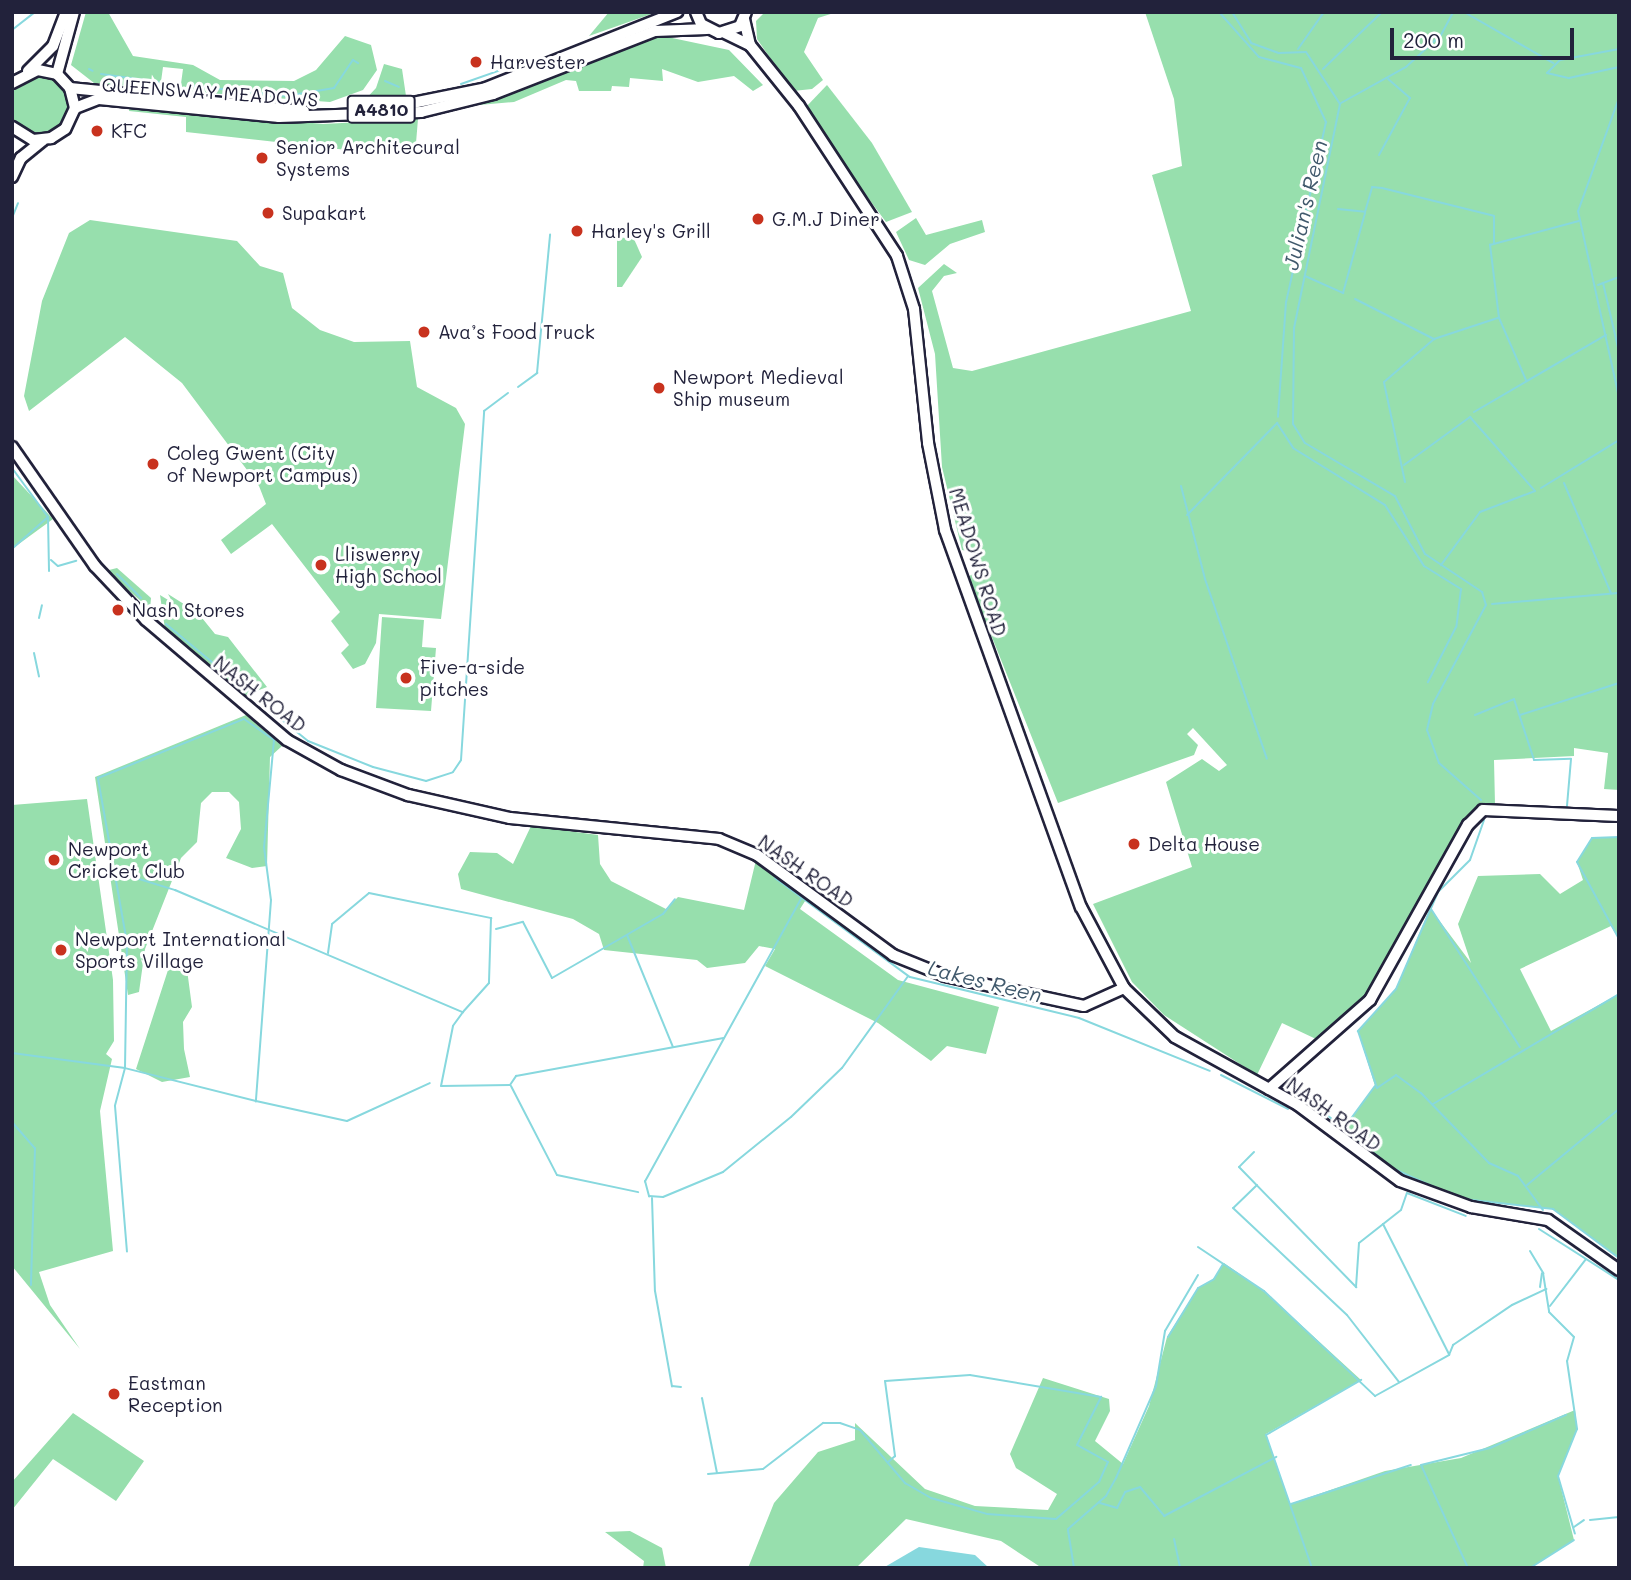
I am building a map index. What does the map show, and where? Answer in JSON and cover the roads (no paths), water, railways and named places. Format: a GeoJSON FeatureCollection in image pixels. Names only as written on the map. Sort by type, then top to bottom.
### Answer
{"type":"FeatureCollection","features":[{"type":"Feature","properties":{"kind":"main road"},"geometry":{"type":"LineString","coordinates":[[12,83],[53,46],[66,12]]}},
{"type":"Feature","properties":{"kind":"main road"},"geometry":{"type":"LineString","coordinates":[[57,74],[74,12]]}},
{"type":"Feature","properties":{"kind":"main road","name":"QUEENSWAY MEADOWS"},"geometry":{"type":"LineString","coordinates":[[70,88],[303,111],[374,110],[486,88],[677,12]]}},
{"type":"Feature","properties":{"kind":"main road"},"geometry":{"type":"LineString","coordinates":[[696,12],[707,29]]}},
{"type":"Feature","properties":{"kind":"main road"},"geometry":{"type":"LineString","coordinates":[[725,33],[745,16]]}},
{"type":"Feature","properties":{"kind":"main road","name":"QUEENSWAY MEADOWS"},"geometry":{"type":"LineString","coordinates":[[75,108],[99,99],[279,117],[421,112],[493,94],[656,31],[707,29],[725,33]]}},
{"type":"Feature","properties":{"kind":"main road"},"geometry":{"type":"LineString","coordinates":[[12,177],[22,158],[43,140],[65,129],[75,108],[70,88],[57,74],[25,73]]}},
{"type":"Feature","properties":{"kind":"main road"},"geometry":{"type":"LineString","coordinates":[[12,127],[43,140]]}},
{"type":"Feature","properties":{"kind":"street","name":"MEADOWS ROAD"},"geometry":{"type":"LineString","coordinates":[[745,16],[750,45],[872,210],[897,256],[914,309],[930,462],[945,530],[1081,907],[1124,988]]}},
{"type":"Feature","properties":{"kind":"street","name":"MEADOWS ROAD"},"geometry":{"type":"LineString","coordinates":[[725,33],[750,45]]}},
{"type":"Feature","properties":{"kind":"street","name":"NASH ROAD"},"geometry":{"type":"LineString","coordinates":[[12,447],[95,566],[146,620],[287,740],[341,771],[444,805],[542,824],[719,839],[757,855],[893,955],[946,976],[1084,1006],[1124,988],[1175,1037],[1269,1089],[1400,1181],[1471,1208],[1548,1220],[1619,1270]]}},
{"type":"Feature","properties":{"kind":"street"},"geometry":{"type":"LineString","coordinates":[[1269,1089],[1370,1000],[1468,825],[1483,810],[1619,816]]}},
{"type":"Feature","properties":{"kind":"water"},"geometry":{"type":"Polygon","coordinates":[[[919,1547],[975,1555],[989,1568],[883,1568],[919,1547]]]}},
{"type":"Feature","properties":{"kind":"waterway"},"geometry":{"type":"LineString","coordinates":[[12,30],[35,12]]}},
{"type":"Feature","properties":{"kind":"waterway"},"geometry":{"type":"LineString","coordinates":[[1219,12],[1259,57],[1301,68],[1326,122],[1286,302],[1278,417]]}},
{"type":"Feature","properties":{"kind":"waterway","name":"Julian's Reen"},"geometry":{"type":"LineString","coordinates":[[1232,12],[1251,43],[1279,53],[1306,52],[1340,104],[1294,328],[1293,424],[1305,443],[1395,496],[1425,554],[1482,592],[1486,605],[1433,704],[1427,730],[1439,763],[1481,800]]}},
{"type":"Feature","properties":{"kind":"waterway"},"geometry":{"type":"LineString","coordinates":[[1298,49],[1324,12]]}},
{"type":"Feature","properties":{"kind":"waterway"},"geometry":{"type":"LineString","coordinates":[[1323,69],[1382,12]]}},
{"type":"Feature","properties":{"kind":"waterway"},"geometry":{"type":"LineString","coordinates":[[1341,103],[1406,67],[1441,35],[1453,12]]}},
{"type":"Feature","properties":{"kind":"waterway"},"geometry":{"type":"LineString","coordinates":[[1464,12],[1553,63]]}},
{"type":"Feature","properties":{"kind":"waterway"},"geometry":{"type":"LineString","coordinates":[[1619,49],[1560,60],[1547,73],[1569,78],[1619,67]]}},
{"type":"Feature","properties":{"kind":"waterway"},"geometry":{"type":"LineString","coordinates":[[193,86],[286,96],[334,88],[353,60],[358,63]]}},
{"type":"Feature","properties":{"kind":"waterway"},"geometry":{"type":"LineString","coordinates":[[461,84],[512,66]]}},
{"type":"Feature","properties":{"kind":"waterway"},"geometry":{"type":"LineString","coordinates":[[89,69],[93,71]]}},
{"type":"Feature","properties":{"kind":"waterway"},"geometry":{"type":"LineString","coordinates":[[101,74],[158,82]]}},
{"type":"Feature","properties":{"kind":"waterway"},"geometry":{"type":"LineString","coordinates":[[1379,155],[1410,98],[1388,79]]}},
{"type":"Feature","properties":{"kind":"waterway"},"geometry":{"type":"LineString","coordinates":[[385,81],[399,87]]}},
{"type":"Feature","properties":{"kind":"waterway"},"geometry":{"type":"LineString","coordinates":[[1619,98],[1578,211],[1619,397]]}},
{"type":"Feature","properties":{"kind":"waterway"},"geometry":{"type":"LineString","coordinates":[[1338,209],[1365,212],[1372,187],[1382,188],[1494,216],[1494,243]]}},
{"type":"Feature","properties":{"kind":"waterway"},"geometry":{"type":"LineString","coordinates":[[12,218],[18,203]]}},
{"type":"Feature","properties":{"kind":"waterway"},"geometry":{"type":"LineString","coordinates":[[1305,276],[1343,293],[1365,213]]}},
{"type":"Feature","properties":{"kind":"waterway"},"geometry":{"type":"LineString","coordinates":[[1526,380],[1499,318],[1490,245],[1579,221]]}},
{"type":"Feature","properties":{"kind":"waterway"},"geometry":{"type":"LineString","coordinates":[[518,387],[537,373],[550,235]]}},
{"type":"Feature","properties":{"kind":"waterway"},"geometry":{"type":"LineString","coordinates":[[1598,285],[1619,277]]}},
{"type":"Feature","properties":{"kind":"waterway"},"geometry":{"type":"LineString","coordinates":[[1603,283],[1619,352]]}},
{"type":"Feature","properties":{"kind":"waterway"},"geometry":{"type":"LineString","coordinates":[[1355,299],[1434,339],[1498,318]]}},
{"type":"Feature","properties":{"kind":"waterway"},"geometry":{"type":"LineString","coordinates":[[1474,412],[1606,335]]}},
{"type":"Feature","properties":{"kind":"waterway"},"geometry":{"type":"LineString","coordinates":[[1405,482],[1384,382],[1434,339]]}},
{"type":"Feature","properties":{"kind":"waterway"},"geometry":{"type":"LineString","coordinates":[[271,711],[308,741],[373,767],[426,781],[453,772],[461,760],[484,411],[508,393]]}},
{"type":"Feature","properties":{"kind":"waterway"},"geometry":{"type":"LineString","coordinates":[[1404,465],[1470,417],[1535,491],[1480,512],[1441,565]]}},
{"type":"Feature","properties":{"kind":"waterway"},"geometry":{"type":"LineString","coordinates":[[1187,515],[1277,423],[1293,448],[1385,505],[1424,566],[1461,589],[1456,627],[1428,682]]}},
{"type":"Feature","properties":{"kind":"waterway"},"geometry":{"type":"LineString","coordinates":[[1541,488],[1619,440]]}},
{"type":"Feature","properties":{"kind":"waterway"},"geometry":{"type":"LineString","coordinates":[[12,468],[48,517],[12,549]]}},
{"type":"Feature","properties":{"kind":"waterway"},"geometry":{"type":"LineString","coordinates":[[1564,483],[1611,593]]}},
{"type":"Feature","properties":{"kind":"waterway"},"geometry":{"type":"LineString","coordinates":[[1181,486],[1205,579],[1267,759]]}},
{"type":"Feature","properties":{"kind":"waterway"},"geometry":{"type":"LineString","coordinates":[[48,518],[49,571]]}},
{"type":"Feature","properties":{"kind":"waterway"},"geometry":{"type":"LineString","coordinates":[[51,560],[58,566],[76,561]]}},
{"type":"Feature","properties":{"kind":"waterway"},"geometry":{"type":"LineString","coordinates":[[117,574],[141,598]]}},
{"type":"Feature","properties":{"kind":"waterway"},"geometry":{"type":"LineString","coordinates":[[1492,604],[1619,593]]}},
{"type":"Feature","properties":{"kind":"waterway"},"geometry":{"type":"LineString","coordinates":[[39,618],[42,605]]}},
{"type":"Feature","properties":{"kind":"waterway"},"geometry":{"type":"LineString","coordinates":[[166,624],[247,691]]}},
{"type":"Feature","properties":{"kind":"waterway"},"geometry":{"type":"LineString","coordinates":[[34,653],[39,676]]}},
{"type":"Feature","properties":{"kind":"waterway"},"geometry":{"type":"LineString","coordinates":[[1520,715],[1619,683]]}},
{"type":"Feature","properties":{"kind":"waterway"},"geometry":{"type":"LineString","coordinates":[[1475,715],[1514,699],[1534,760],[1571,759],[1567,806]]}},
{"type":"Feature","properties":{"kind":"waterway"},"geometry":{"type":"LineString","coordinates":[[256,1101],[125,1068],[127,943],[98,778],[244,719],[274,740],[264,847],[271,900],[256,1101],[347,1121],[430,1083]]}},
{"type":"Feature","properties":{"kind":"waterway","name":"Julian's Reen"},"geometry":{"type":"LineString","coordinates":[[1484,820],[1470,860],[1438,892],[1396,989],[1358,1031],[1377,1088],[1396,1075],[1421,1093],[1489,1163],[1518,1176],[1543,1210]]}},
{"type":"Feature","properties":{"kind":"waterway"},"geometry":{"type":"LineString","coordinates":[[1619,837],[1592,838],[1577,862],[1619,939]]}},
{"type":"Feature","properties":{"kind":"waterway"},"geometry":{"type":"LineString","coordinates":[[116,872],[175,890],[463,1012],[453,1026],[441,1086],[510,1085],[516,1076],[724,1038]]}},
{"type":"Feature","properties":{"kind":"waterway","name":"Lakes Reen"},"geometry":{"type":"LineString","coordinates":[[775,878],[910,977],[1079,1018],[1210,1071]]}},
{"type":"Feature","properties":{"kind":"waterway"},"geometry":{"type":"LineString","coordinates":[[328,953],[332,924],[369,893],[491,918],[489,983],[464,1011]]}},
{"type":"Feature","properties":{"kind":"waterway"},"geometry":{"type":"LineString","coordinates":[[802,897],[645,1181],[649,1196],[663,1197],[723,1172],[791,1117],[842,1068],[908,976]]}},
{"type":"Feature","properties":{"kind":"waterway"},"geometry":{"type":"LineString","coordinates":[[496,929],[523,922],[552,978],[663,914],[675,899]]}},
{"type":"Feature","properties":{"kind":"waterway"},"geometry":{"type":"LineString","coordinates":[[1431,909],[1520,1047]]}},
{"type":"Feature","properties":{"kind":"waterway"},"geometry":{"type":"LineString","coordinates":[[627,935],[673,1047]]}},
{"type":"Feature","properties":{"kind":"waterway"},"geometry":{"type":"LineString","coordinates":[[1433,1104],[1619,994]]}},
{"type":"Feature","properties":{"kind":"waterway"},"geometry":{"type":"LineString","coordinates":[[12,1053],[125,1068],[115,1106],[127,1252]]}},
{"type":"Feature","properties":{"kind":"waterway"},"geometry":{"type":"LineString","coordinates":[[1221,1075],[1288,1109]]}},
{"type":"Feature","properties":{"kind":"waterway"},"geometry":{"type":"LineString","coordinates":[[511,1086],[557,1175],[638,1192]]}},
{"type":"Feature","properties":{"kind":"waterway"},"geometry":{"type":"LineString","coordinates":[[1344,1128],[1375,1086]]}},
{"type":"Feature","properties":{"kind":"waterway"},"geometry":{"type":"LineString","coordinates":[[1527,1185],[1619,1109]]}},
{"type":"Feature","properties":{"kind":"waterway"},"geometry":{"type":"LineString","coordinates":[[1327,1115],[1392,1168],[1454,1196]]}},
{"type":"Feature","properties":{"kind":"waterway"},"geometry":{"type":"LineString","coordinates":[[12,1122],[35,1148],[31,1285]]}},
{"type":"Feature","properties":{"kind":"waterway"},"geometry":{"type":"LineString","coordinates":[[1254,1152],[1239,1167],[1356,1287],[1359,1243],[1401,1210],[1407,1193],[1466,1216]]}},
{"type":"Feature","properties":{"kind":"waterway"},"geometry":{"type":"LineString","coordinates":[[1257,1185],[1233,1208],[1347,1315],[1399,1382]]}},
{"type":"Feature","properties":{"kind":"waterway"},"geometry":{"type":"LineString","coordinates":[[652,1198],[655,1291],[672,1386],[681,1387]]}},
{"type":"Feature","properties":{"kind":"waterway"},"geometry":{"type":"LineString","coordinates":[[1463,1199],[1553,1209],[1619,1258]]}},
{"type":"Feature","properties":{"kind":"waterway"},"geometry":{"type":"LineString","coordinates":[[1383,1224],[1449,1354]]}},
{"type":"Feature","properties":{"kind":"waterway","name":"Julian's Reen"},"geometry":{"type":"LineString","coordinates":[[1539,1229],[1619,1280]]}},
{"type":"Feature","properties":{"kind":"waterway"},"geometry":{"type":"LineString","coordinates":[[1198,1247],[1264,1291],[1375,1396],[1449,1355],[1453,1345],[1512,1305],[1547,1289]]}},
{"type":"Feature","properties":{"kind":"waterway"},"geometry":{"type":"LineString","coordinates":[[1530,1251],[1543,1273],[1549,1312],[1574,1337],[1567,1361],[1577,1429],[1558,1476],[1575,1534]]}},
{"type":"Feature","properties":{"kind":"waterway"},"geometry":{"type":"LineString","coordinates":[[1550,1306],[1586,1259]]}},
{"type":"Feature","properties":{"kind":"waterway"},"geometry":{"type":"LineString","coordinates":[[1168,1337],[1198,1288],[1214,1279],[1223,1264]]}},
{"type":"Feature","properties":{"kind":"waterway"},"geometry":{"type":"LineString","coordinates":[[1540,1287],[1542,1273]]}},
{"type":"Feature","properties":{"kind":"waterway"},"geometry":{"type":"LineString","coordinates":[[1074,1568],[1068,1529],[1106,1496],[1116,1478],[1156,1386],[1165,1331],[1198,1275]]}},
{"type":"Feature","properties":{"kind":"waterway"},"geometry":{"type":"LineString","coordinates":[[708,1474],[763,1469],[823,1423],[840,1423],[860,1430],[905,1483],[931,1498],[987,1514],[1056,1519],[1099,1482],[1108,1462],[1077,1445],[1101,1397],[970,1375],[885,1381],[895,1456],[888,1462]]}},
{"type":"Feature","properties":{"kind":"waterway"},"geometry":{"type":"LineString","coordinates":[[1312,1568],[1266,1435],[1361,1380]]}},
{"type":"Feature","properties":{"kind":"waterway"},"geometry":{"type":"LineString","coordinates":[[702,1398],[717,1473]]}},
{"type":"Feature","properties":{"kind":"waterway"},"geometry":{"type":"LineString","coordinates":[[1468,1568],[1421,1465],[1490,1448],[1566,1415]]}},
{"type":"Feature","properties":{"kind":"waterway"},"geometry":{"type":"LineString","coordinates":[[1100,1503],[1117,1508],[1125,1492],[1140,1487],[1164,1516],[1276,1457]]}},
{"type":"Feature","properties":{"kind":"waterway"},"geometry":{"type":"LineString","coordinates":[[1291,1504],[1411,1465]]}},
{"type":"Feature","properties":{"kind":"waterway"},"geometry":{"type":"LineString","coordinates":[[1590,1520],[1619,1517]]}},
{"type":"Feature","properties":{"kind":"waterway"},"geometry":{"type":"LineString","coordinates":[[1574,1527],[1584,1520]]}},
{"type":"Feature","properties":{"kind":"waterway"},"geometry":{"type":"LineString","coordinates":[[1174,1539],[1180,1568]]}},
{"type":"Feature","properties":{"kind":"waterway"},"geometry":{"type":"LineString","coordinates":[[1530,1568],[1574,1540]]}},
{"type":"Feature","properties":{"kind":"place","name":"Harvester"},"geometry":{"type":"Point","coordinates":[476,62]}},
{"type":"Feature","properties":{"kind":"place","name":"KFC"},"geometry":{"type":"Point","coordinates":[97,131]}},
{"type":"Feature","properties":{"kind":"place","name":"Senior Architecural Systems"},"geometry":{"type":"Point","coordinates":[262,158]}},
{"type":"Feature","properties":{"kind":"place","name":"Supakart"},"geometry":{"type":"Point","coordinates":[268,213]}},
{"type":"Feature","properties":{"kind":"place","name":"G.M.J Diner"},"geometry":{"type":"Point","coordinates":[758,219]}},
{"type":"Feature","properties":{"kind":"place","name":"Harley's Grill"},"geometry":{"type":"Point","coordinates":[577,231]}},
{"type":"Feature","properties":{"kind":"place","name":"Ava’s Food Truck"},"geometry":{"type":"Point","coordinates":[424,332]}},
{"type":"Feature","properties":{"kind":"place","name":"Newport Medieval Ship museum"},"geometry":{"type":"Point","coordinates":[659,388]}},
{"type":"Feature","properties":{"kind":"place","name":"Coleg Gwent (City of Newport Campus)"},"geometry":{"type":"Point","coordinates":[153,464]}},
{"type":"Feature","properties":{"kind":"place","name":"Lliswerry High School"},"geometry":{"type":"Point","coordinates":[321,565]}},
{"type":"Feature","properties":{"kind":"place","name":"Nash Stores"},"geometry":{"type":"Point","coordinates":[118,610]}},
{"type":"Feature","properties":{"kind":"place","name":"Five-a-side pitches"},"geometry":{"type":"Point","coordinates":[406,678]}},
{"type":"Feature","properties":{"kind":"place","name":"Delta House"},"geometry":{"type":"Point","coordinates":[1134,844]}},
{"type":"Feature","properties":{"kind":"place","name":"Newport Cricket Club"},"geometry":{"type":"Point","coordinates":[54,860]}},
{"type":"Feature","properties":{"kind":"place","name":"Newport International Sports Village"},"geometry":{"type":"Point","coordinates":[61,950]}},
{"type":"Feature","properties":{"kind":"place","name":"Eastman Reception"},"geometry":{"type":"Point","coordinates":[114,1394]}}]}
